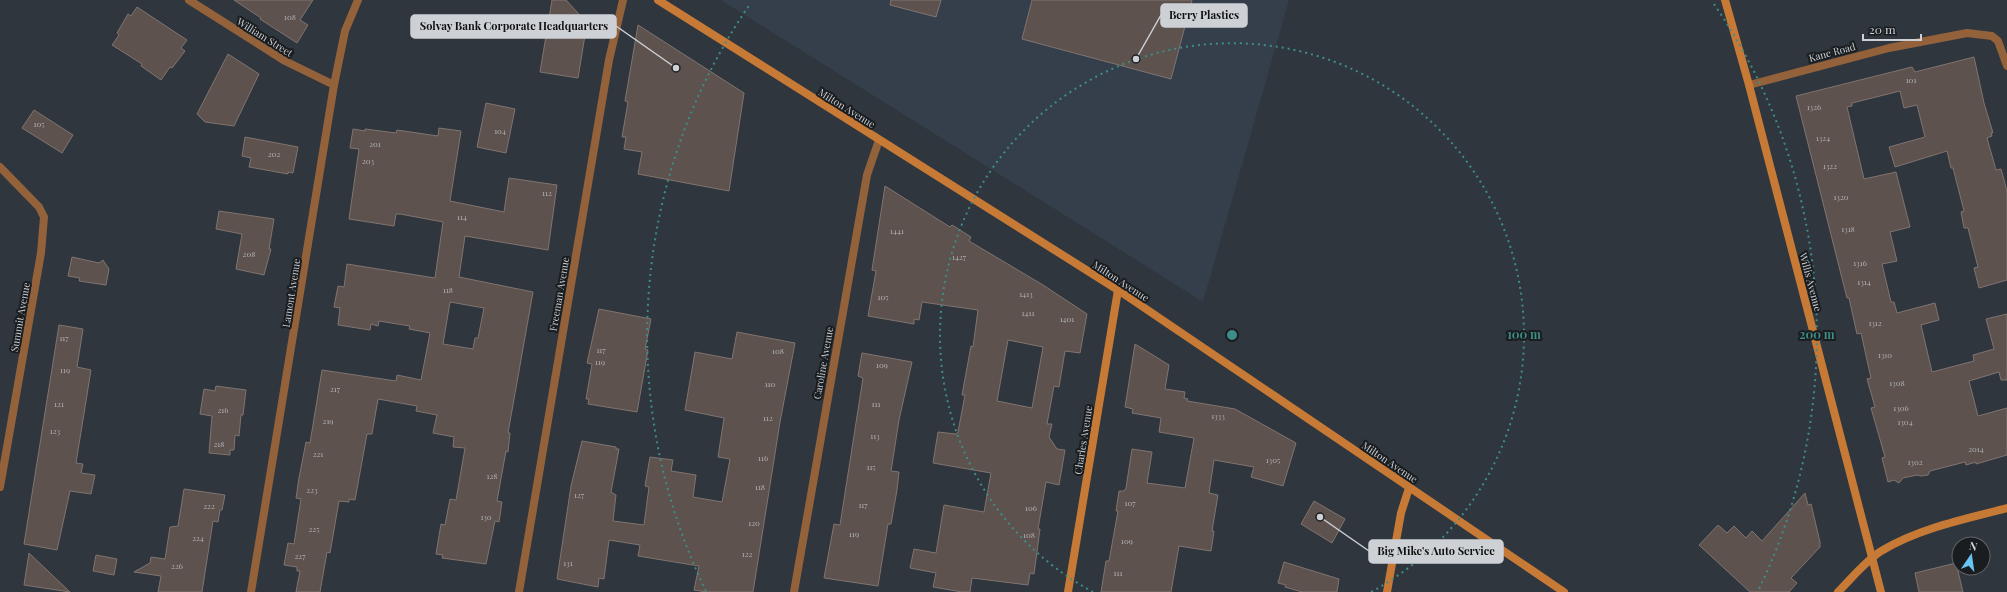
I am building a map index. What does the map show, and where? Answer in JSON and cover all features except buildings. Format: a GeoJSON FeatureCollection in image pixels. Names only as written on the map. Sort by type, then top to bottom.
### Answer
{"type":"FeatureCollection","features":[{"type":"Feature","properties":{"kind":"main road","name":"Milton Avenue"},"geometry":{"type":"LineString","coordinates":[[658,0],[1118,290],[1564,592]]}},
{"type":"Feature","properties":{"kind":"main road","name":"Willis Avenue"},"geometry":{"type":"LineString","coordinates":[[1725,0],[1749,85],[1881,592]]}},
{"type":"Feature","properties":{"kind":"main road","name":"Charles Avenue"},"geometry":{"type":"LineString","coordinates":[[1068,592],[1118,290]]}},
{"type":"Feature","properties":{"kind":"main road"},"geometry":{"type":"LineString","coordinates":[[1387,592],[1401,513],[1409,488]]}},
{"type":"Feature","properties":{"kind":"main road"},"geometry":{"type":"LineString","coordinates":[[1838,592],[1882,551],[1912,536],[1953,522],[2007,508]]}},
{"type":"Feature","properties":{"kind":"street","name":"William Street"},"geometry":{"type":"LineString","coordinates":[[189,0],[285,61],[334,86]]}},
{"type":"Feature","properties":{"kind":"street","name":"Lamont Avenue"},"geometry":{"type":"LineString","coordinates":[[251,592],[334,86],[345,31],[358,0]]}},
{"type":"Feature","properties":{"kind":"street","name":"Freeman Avenue"},"geometry":{"type":"LineString","coordinates":[[519,592],[608,60],[623,0]]}},
{"type":"Feature","properties":{"kind":"street","name":"Kane Road"},"geometry":{"type":"LineString","coordinates":[[1749,85],[1889,48],[1967,33],[1992,36],[1998,41],[2007,66]]}},
{"type":"Feature","properties":{"kind":"street","name":"Caroline Avenue"},"geometry":{"type":"LineString","coordinates":[[794,592],[867,175],[879,140]]}},
{"type":"Feature","properties":{"kind":"street","name":"Summit Avenue"},"geometry":{"type":"LineString","coordinates":[[0,167],[39,207],[44,217],[41,253],[0,486]]}},
{"type":"Feature","properties":{"kind":"shaded area"},"geometry":{"type":"Polygon","coordinates":[[[721,0],[1289,0],[1203,302],[721,0]]]}},
{"type":"Feature","properties":{"kind":"place","name":"Berry Plastics"},"geometry":{"type":"Point","coordinates":[1136,59]}},
{"type":"Feature","properties":{"kind":"place","name":"Solvay Bank Corporate Headquarters"},"geometry":{"type":"Point","coordinates":[676,68]}},
{"type":"Feature","properties":{"kind":"place","name":"Big Mike's Auto Service"},"geometry":{"type":"Point","coordinates":[1320,517]}}]}
